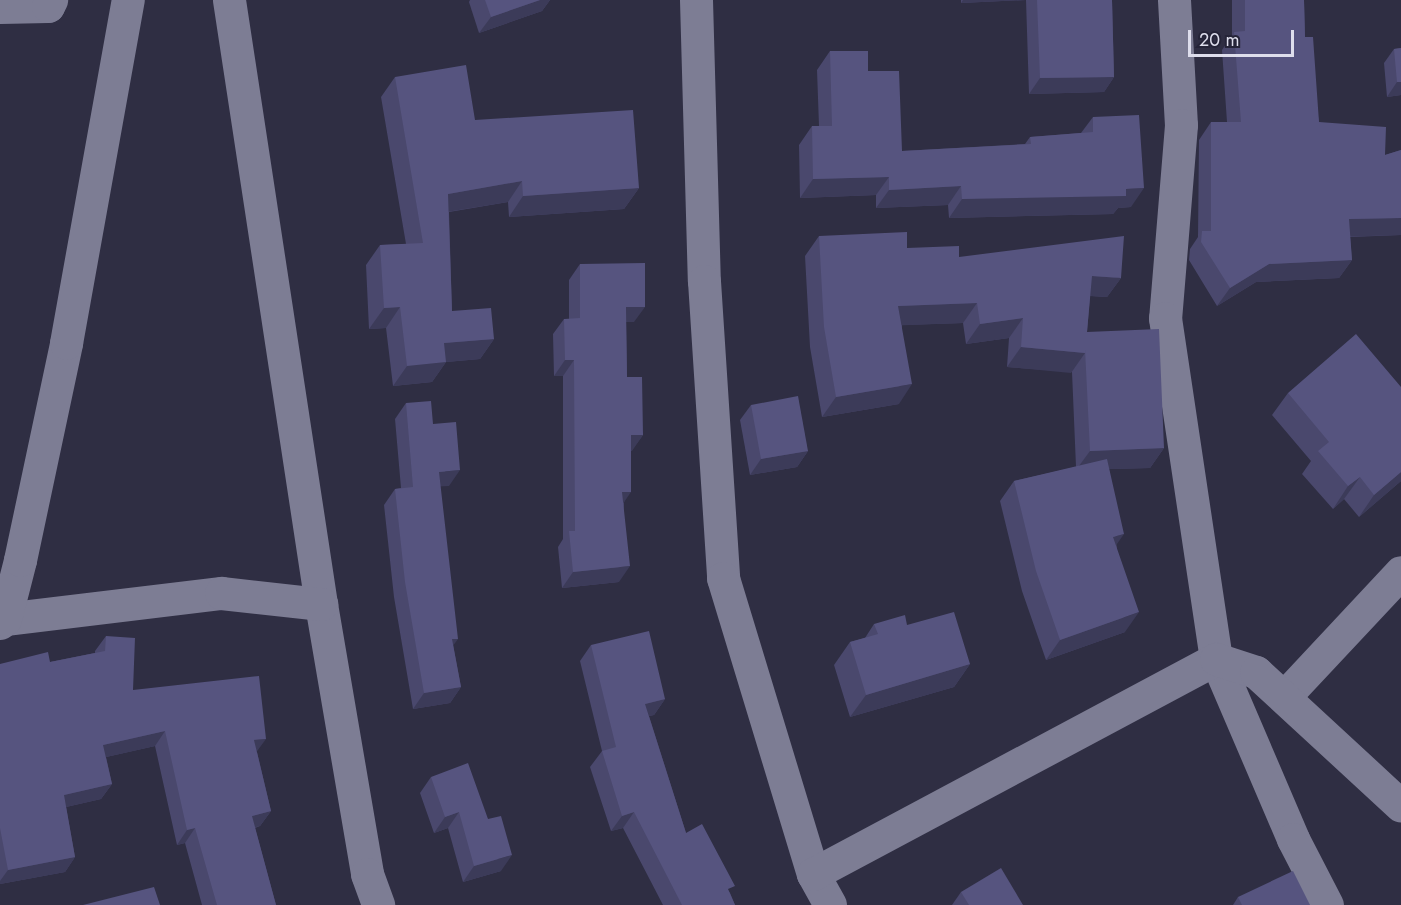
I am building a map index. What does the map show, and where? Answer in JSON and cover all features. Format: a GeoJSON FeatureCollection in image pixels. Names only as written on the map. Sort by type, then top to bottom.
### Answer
{"type":"FeatureCollection","features":[{"type":"Feature","properties":{"kind":"street"},"geometry":{"type":"LineString","coordinates":[[0,7],[48,6],[51,0]]}},
{"type":"Feature","properties":{"kind":"street"},"geometry":{"type":"LineString","coordinates":[[128,0],[66,343],[3,621],[221,593],[321,604]]}},
{"type":"Feature","properties":{"kind":"street"},"geometry":{"type":"LineString","coordinates":[[229,0],[321,604],[367,874],[378,905]]}},
{"type":"Feature","properties":{"kind":"street"},"geometry":{"type":"LineString","coordinates":[[696,0],[704,281],[723,578],[813,874],[830,905]]}},
{"type":"Feature","properties":{"kind":"street"},"geometry":{"type":"LineString","coordinates":[[1174,0],[1181,125],[1165,318],[1216,659],[1293,839],[1326,905]]}},
{"type":"Feature","properties":{"kind":"street"},"geometry":{"type":"LineString","coordinates":[[1284,697],[1401,572]]}},
{"type":"Feature","properties":{"kind":"street"},"geometry":{"type":"LineString","coordinates":[[813,874],[1216,659],[1256,672],[1401,806]]}},
{"type":"Feature","properties":{"kind":"building"},"geometry":{"type":"Polygon","coordinates":[[[485,0],[540,0],[491,17],[485,0]]]}},
{"type":"Feature","properties":{"kind":"building"},"geometry":{"type":"Polygon","coordinates":[[[1037,0],[1112,0],[1114,77],[1040,78],[1037,0]]]}},
{"type":"Feature","properties":{"kind":"building"},"geometry":{"type":"Polygon","coordinates":[[[1245,0],[1304,0],[1305,37],[1313,37],[1319,122],[1386,127],[1385,155],[1401,150],[1401,218],[1349,219],[1352,260],[1269,264],[1230,288],[1201,242],[1202,231],[1211,231],[1211,122],[1241,122],[1234,32],[1245,31],[1245,0]]]}},
{"type":"Feature","properties":{"kind":"building"},"geometry":{"type":"Polygon","coordinates":[[[1401,48],[1401,82],[1397,82],[1394,49],[1401,48]]]}},
{"type":"Feature","properties":{"kind":"building"},"geometry":{"type":"Polygon","coordinates":[[[830,51],[868,51],[868,71],[899,71],[902,151],[1031,144],[1030,137],[1093,132],[1093,117],[1139,115],[1144,188],[1126,189],[1126,196],[962,199],[961,186],[889,190],[889,177],[813,179],[812,126],[832,126],[830,51]]]}},
{"type":"Feature","properties":{"kind":"building"},"geometry":{"type":"Polygon","coordinates":[[[466,65],[475,120],[633,110],[639,188],[523,196],[522,181],[448,194],[452,311],[491,308],[494,339],[444,343],[446,362],[407,366],[400,307],[384,308],[380,245],[423,243],[395,77],[466,65]]]}},
{"type":"Feature","properties":{"kind":"building"},"geometry":{"type":"Polygon","coordinates":[[[907,232],[907,248],[959,246],[959,257],[1124,236],[1121,278],[1092,276],[1087,332],[1159,329],[1164,448],[1090,451],[1085,349],[1085,353],[1021,347],[1023,318],[980,324],[977,303],[898,306],[912,384],[836,397],[824,327],[819,236],[907,232]]]}},
{"type":"Feature","properties":{"kind":"building"},"geometry":{"type":"Polygon","coordinates":[[[645,263],[645,307],[626,307],[627,377],[642,377],[643,435],[631,435],[631,492],[622,492],[630,566],[573,572],[569,531],[575,531],[574,360],[565,360],[564,319],[580,318],[580,264],[645,263]]]}},
{"type":"Feature","properties":{"kind":"building"},"geometry":{"type":"Polygon","coordinates":[[[1356,334],[1401,387],[1401,472],[1374,495],[1360,477],[1348,486],[1318,451],[1329,442],[1288,393],[1356,334]]]}},
{"type":"Feature","properties":{"kind":"building"},"geometry":{"type":"Polygon","coordinates":[[[798,396],[808,451],[761,459],[751,405],[798,396]]]}},
{"type":"Feature","properties":{"kind":"building"},"geometry":{"type":"Polygon","coordinates":[[[431,401],[433,424],[456,422],[460,470],[439,472],[458,639],[452,639],[461,687],[424,693],[405,582],[395,489],[413,487],[406,403],[431,401]]]}},
{"type":"Feature","properties":{"kind":"building"},"geometry":{"type":"Polygon","coordinates":[[[1107,459],[1124,534],[1113,537],[1139,612],[1060,640],[1036,571],[1014,481],[1107,459]]]}},
{"type":"Feature","properties":{"kind":"building"},"geometry":{"type":"Polygon","coordinates":[[[954,612],[970,664],[866,695],[850,642],[878,634],[874,624],[905,615],[907,625],[954,612]]]}},
{"type":"Feature","properties":{"kind":"building"},"geometry":{"type":"Polygon","coordinates":[[[649,631],[665,699],[645,704],[686,833],[702,824],[735,886],[728,889],[735,905],[682,905],[634,812],[622,816],[602,751],[616,747],[591,645],[649,631]]]}},
{"type":"Feature","properties":{"kind":"building"},"geometry":{"type":"Polygon","coordinates":[[[106,636],[135,638],[133,690],[259,676],[266,739],[254,740],[271,811],[252,816],[276,905],[217,905],[195,828],[187,830],[165,731],[103,745],[112,784],[64,795],[75,857],[8,870],[0,828],[0,664],[48,652],[50,662],[105,651],[106,636]]]}},
{"type":"Feature","properties":{"kind":"building"},"geometry":{"type":"Polygon","coordinates":[[[468,763],[488,819],[501,816],[512,855],[474,866],[459,812],[445,817],[431,777],[468,763]]]}},
{"type":"Feature","properties":{"kind":"building"},"geometry":{"type":"Polygon","coordinates":[[[1001,868],[1023,905],[969,905],[961,892],[1001,868]]]}},
{"type":"Feature","properties":{"kind":"building"},"geometry":{"type":"Polygon","coordinates":[[[1293,871],[1310,905],[1242,905],[1238,897],[1293,871]]]}},
{"type":"Feature","properties":{"kind":"building"},"geometry":{"type":"Polygon","coordinates":[[[154,887],[160,905],[83,905],[154,887]]]}}]}
